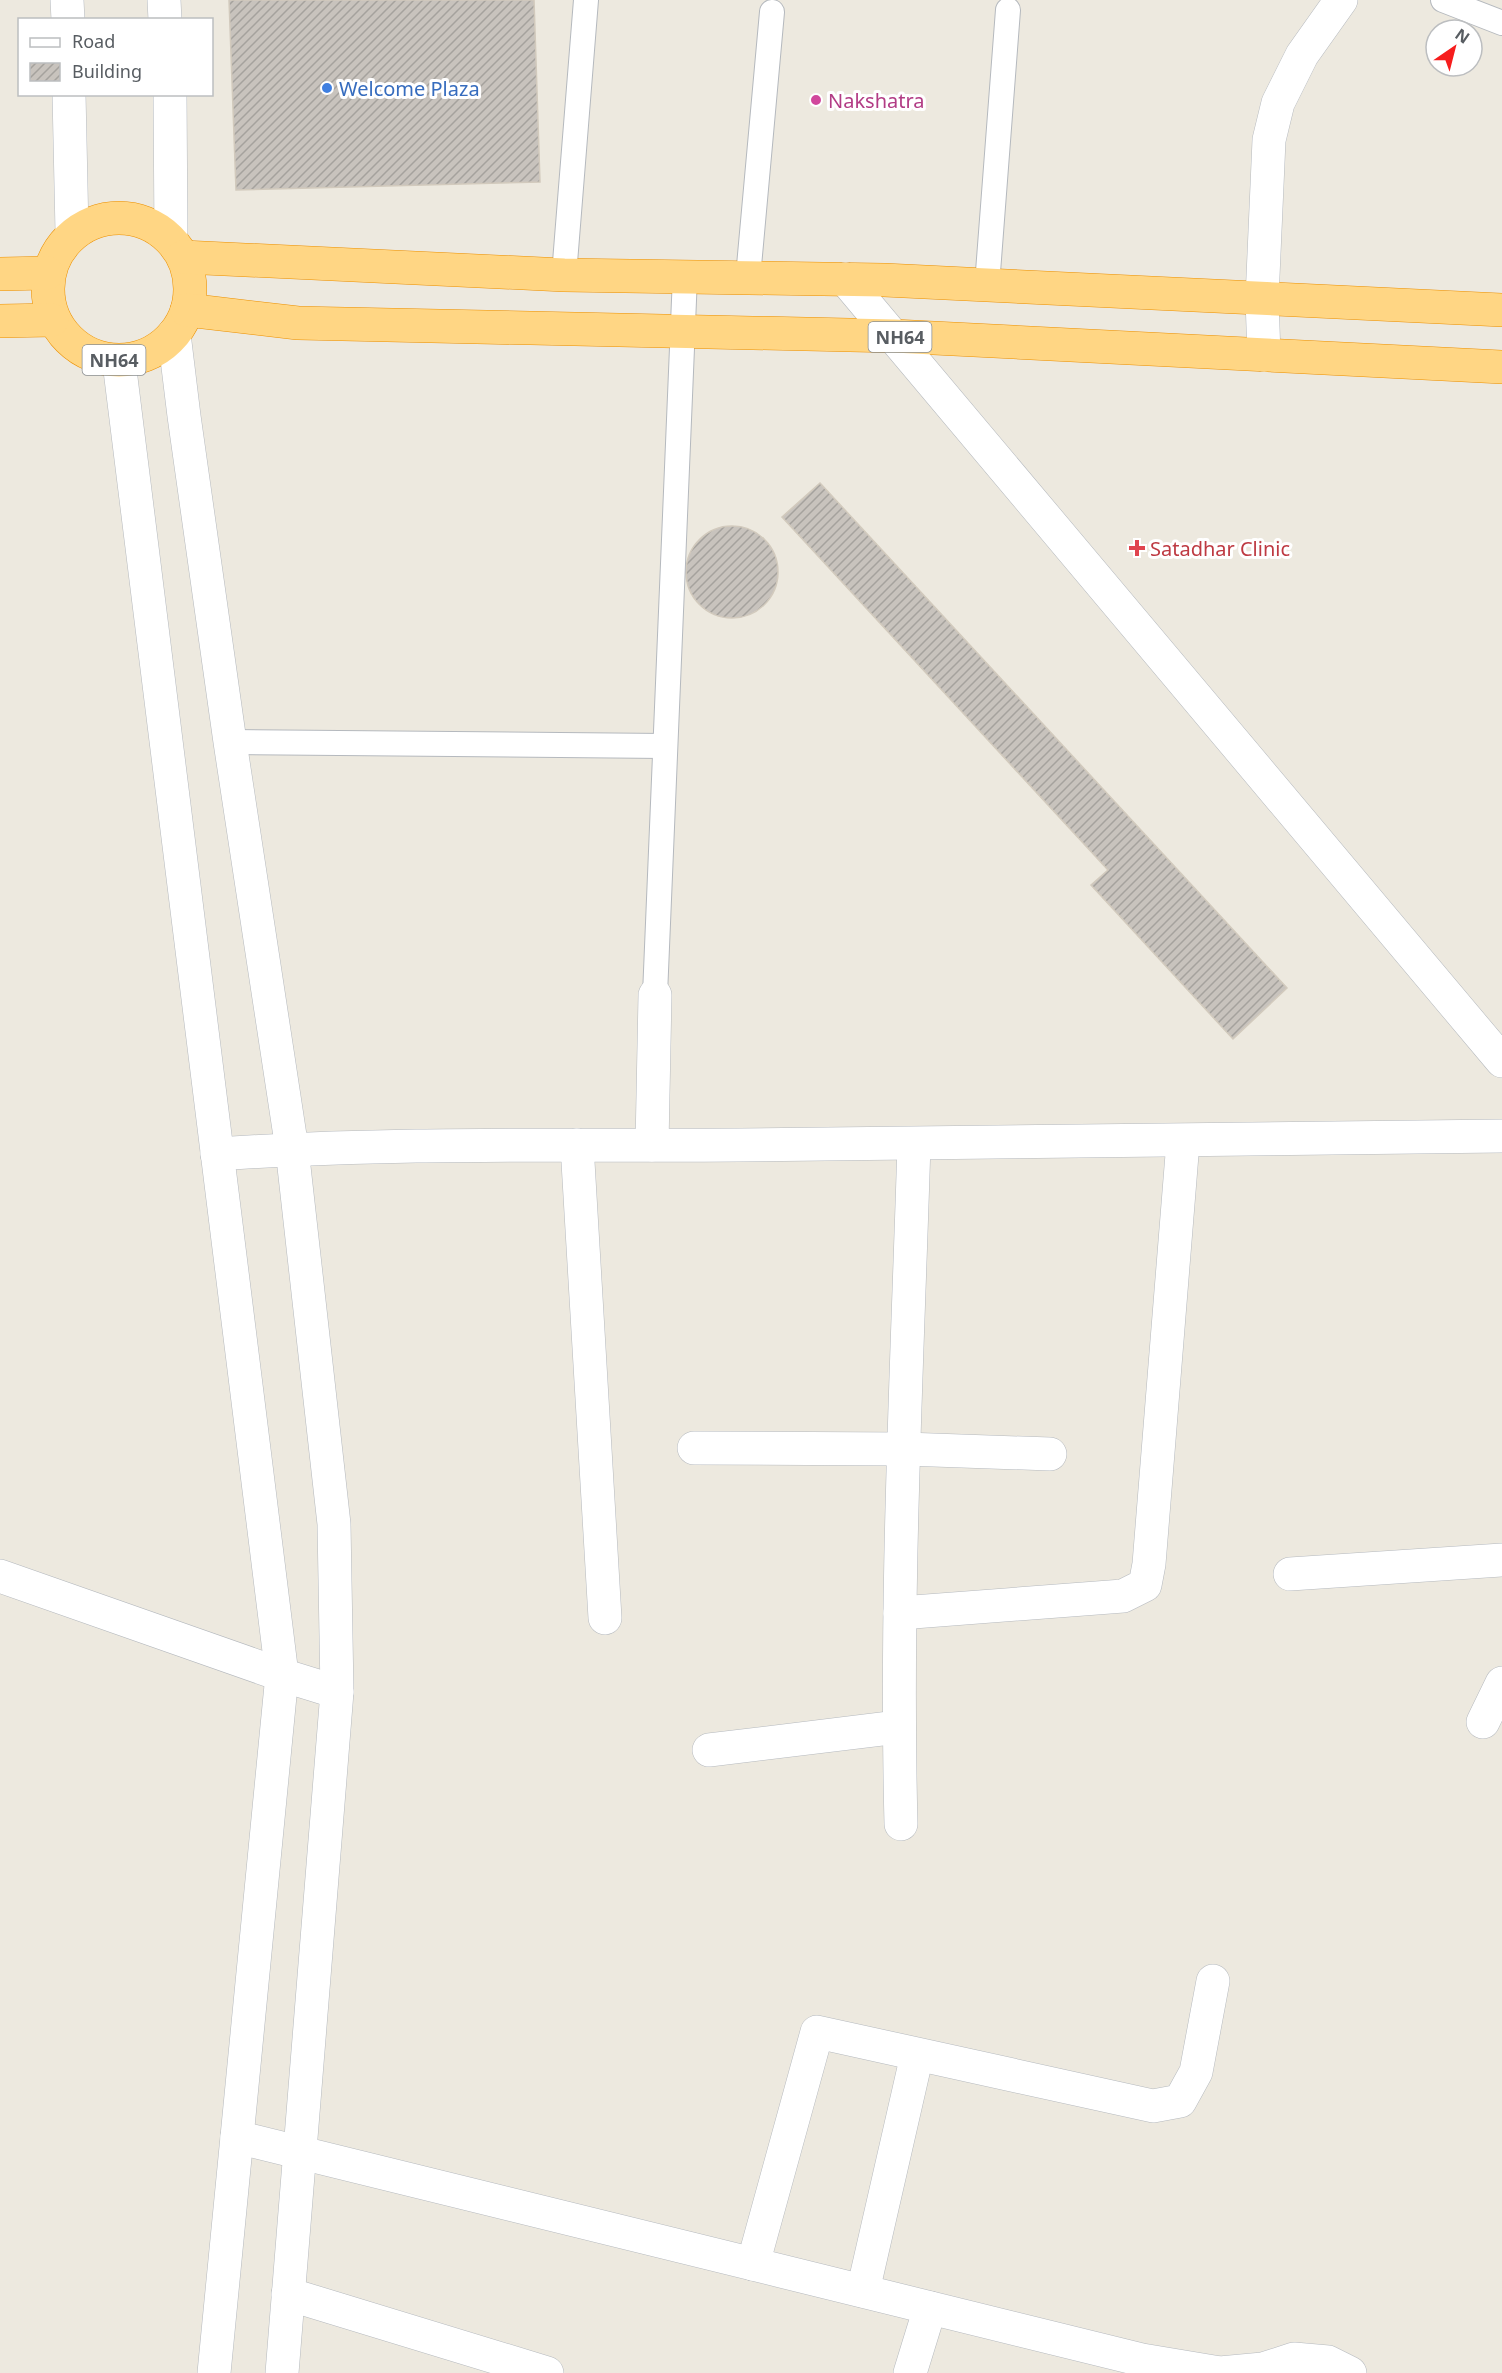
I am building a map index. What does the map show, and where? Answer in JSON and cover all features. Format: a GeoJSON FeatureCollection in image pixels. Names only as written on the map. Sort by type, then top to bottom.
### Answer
{"type":"FeatureCollection","features":[{"type":"Feature","properties":{"kind":"highway"},"geometry":{"type":"LineString","coordinates":[[0,321],[52,320],[47,273],[72,232],[96,219],[123,217],[149,224],[177,248],[190,284],[181,322]]}},
{"type":"Feature","properties":{"kind":"highway"},"geometry":{"type":"LineString","coordinates":[[177,248],[564,275],[844,279],[1502,310]]}},
{"type":"Feature","properties":{"kind":"highway"},"geometry":{"type":"LineString","coordinates":[[0,274],[47,273]]}},
{"type":"Feature","properties":{"kind":"highway","name":"NH64"},"geometry":{"type":"LineString","coordinates":[[52,320],[79,350],[119,362],[150,354],[181,322],[894,336],[1502,367]]}},
{"type":"Feature","properties":{"kind":"street"},"geometry":{"type":"LineString","coordinates":[[68,0],[68,18]]}},
{"type":"Feature","properties":{"kind":"street"},"geometry":{"type":"LineString","coordinates":[[164,0],[165,18]]}},
{"type":"Feature","properties":{"kind":"street"},"geometry":{"type":"LineString","coordinates":[[1264,355],[1262,299],[1269,140],[1278,103],[1302,55],[1341,0]]}},
{"type":"Feature","properties":{"kind":"street"},"geometry":{"type":"LineString","coordinates":[[69,96],[72,232]]}},
{"type":"Feature","properties":{"kind":"street"},"geometry":{"type":"LineString","coordinates":[[170,96],[177,248]]}},
{"type":"Feature","properties":{"kind":"street"},"geometry":{"type":"LineString","coordinates":[[844,279],[1502,1061]]}},
{"type":"Feature","properties":{"kind":"street"},"geometry":{"type":"LineString","coordinates":[[181,322],[184,416],[230,742],[292,1149],[334,1524],[337,1692],[282,2373]]}},
{"type":"Feature","properties":{"kind":"street"},"geometry":{"type":"LineString","coordinates":[[119,362],[282,1675],[214,2373]]}},
{"type":"Feature","properties":{"kind":"street"},"geometry":{"type":"LineString","coordinates":[[652,1145],[655,995]]}},
{"type":"Feature","properties":{"kind":"street"},"geometry":{"type":"LineString","coordinates":[[217,1154],[292,1149],[577,1145],[1183,1142],[1502,1136]]}},
{"type":"Feature","properties":{"kind":"street"},"geometry":{"type":"LineString","coordinates":[[900,1613],[1123,1596],[1144,1585],[1150,1552],[1183,1142]]}},
{"type":"Feature","properties":{"kind":"street"},"geometry":{"type":"LineString","coordinates":[[901,1824],[898,1727],[900,1613],[914,1144]]}},
{"type":"Feature","properties":{"kind":"street"},"geometry":{"type":"LineString","coordinates":[[577,1145],[605,1618]]}},
{"type":"Feature","properties":{"kind":"street"},"geometry":{"type":"LineString","coordinates":[[694,1448],[905,1449],[1050,1454]]}},
{"type":"Feature","properties":{"kind":"street"},"geometry":{"type":"LineString","coordinates":[[1290,1574],[1502,1560]]}},
{"type":"Feature","properties":{"kind":"street"},"geometry":{"type":"LineString","coordinates":[[0,1576],[282,1675],[337,1692]]}},
{"type":"Feature","properties":{"kind":"street"},"geometry":{"type":"LineString","coordinates":[[1483,1722],[1502,1683]]}},
{"type":"Feature","properties":{"kind":"street"},"geometry":{"type":"LineString","coordinates":[[709,1750],[898,1727]]}},
{"type":"Feature","properties":{"kind":"street"},"geometry":{"type":"LineString","coordinates":[[753,2264],[817,2032],[1153,2106],[1180,2101],[1196,2072],[1213,1981]]}},
{"type":"Feature","properties":{"kind":"street"},"geometry":{"type":"LineString","coordinates":[[863,2291],[917,2055]]}},
{"type":"Feature","properties":{"kind":"street"},"geometry":{"type":"LineString","coordinates":[[237,2137],[1142,2360],[1220,2373],[1263,2369],[1294,2360],[1328,2362],[1350,2373]]}},
{"type":"Feature","properties":{"kind":"street"},"geometry":{"type":"LineString","coordinates":[[288,2294],[547,2373]]}},
{"type":"Feature","properties":{"kind":"street"},"geometry":{"type":"LineString","coordinates":[[910,2373],[930,2308]]}},
{"type":"Feature","properties":{"kind":"lane"},"geometry":{"type":"LineString","coordinates":[[564,275],[586,0]]}},
{"type":"Feature","properties":{"kind":"lane"},"geometry":{"type":"LineString","coordinates":[[1443,0],[1502,23]]}},
{"type":"Feature","properties":{"kind":"lane"},"geometry":{"type":"LineString","coordinates":[[987,285],[1008,10]]}},
{"type":"Feature","properties":{"kind":"lane"},"geometry":{"type":"LineString","coordinates":[[748,277],[772,12]]}},
{"type":"Feature","properties":{"kind":"lane"},"geometry":{"type":"LineString","coordinates":[[655,995],[685,276]]}},
{"type":"Feature","properties":{"kind":"lane"},"geometry":{"type":"LineString","coordinates":[[230,742],[665,746]]}},
{"type":"Feature","properties":{"kind":"building"},"geometry":{"type":"Polygon","coordinates":[[[229,0],[534,0],[540,182],[236,190],[229,0]]]}},
{"type":"Feature","properties":{"kind":"building"},"geometry":{"type":"Polygon","coordinates":[[[820,483],[1287,988],[1233,1039],[1091,885],[1108,870],[782,517],[820,483]]]}},
{"type":"Feature","properties":{"kind":"building"},"geometry":{"type":"Polygon","coordinates":[[[732,526],[758,534],[770,546],[778,572],[770,598],[758,610],[732,618],[706,610],[694,598],[686,572],[694,546],[706,534],[732,526]]]}},
{"type":"Feature","properties":{"kind":"place","name":"Welcome Plaza"},"geometry":{"type":"Point","coordinates":[327,88]}},
{"type":"Feature","properties":{"kind":"place","name":"Nakshatra"},"geometry":{"type":"Point","coordinates":[816,100]}},
{"type":"Feature","properties":{"kind":"place","name":"Satadhar Clinic"},"geometry":{"type":"Point","coordinates":[1137,548]}}]}
